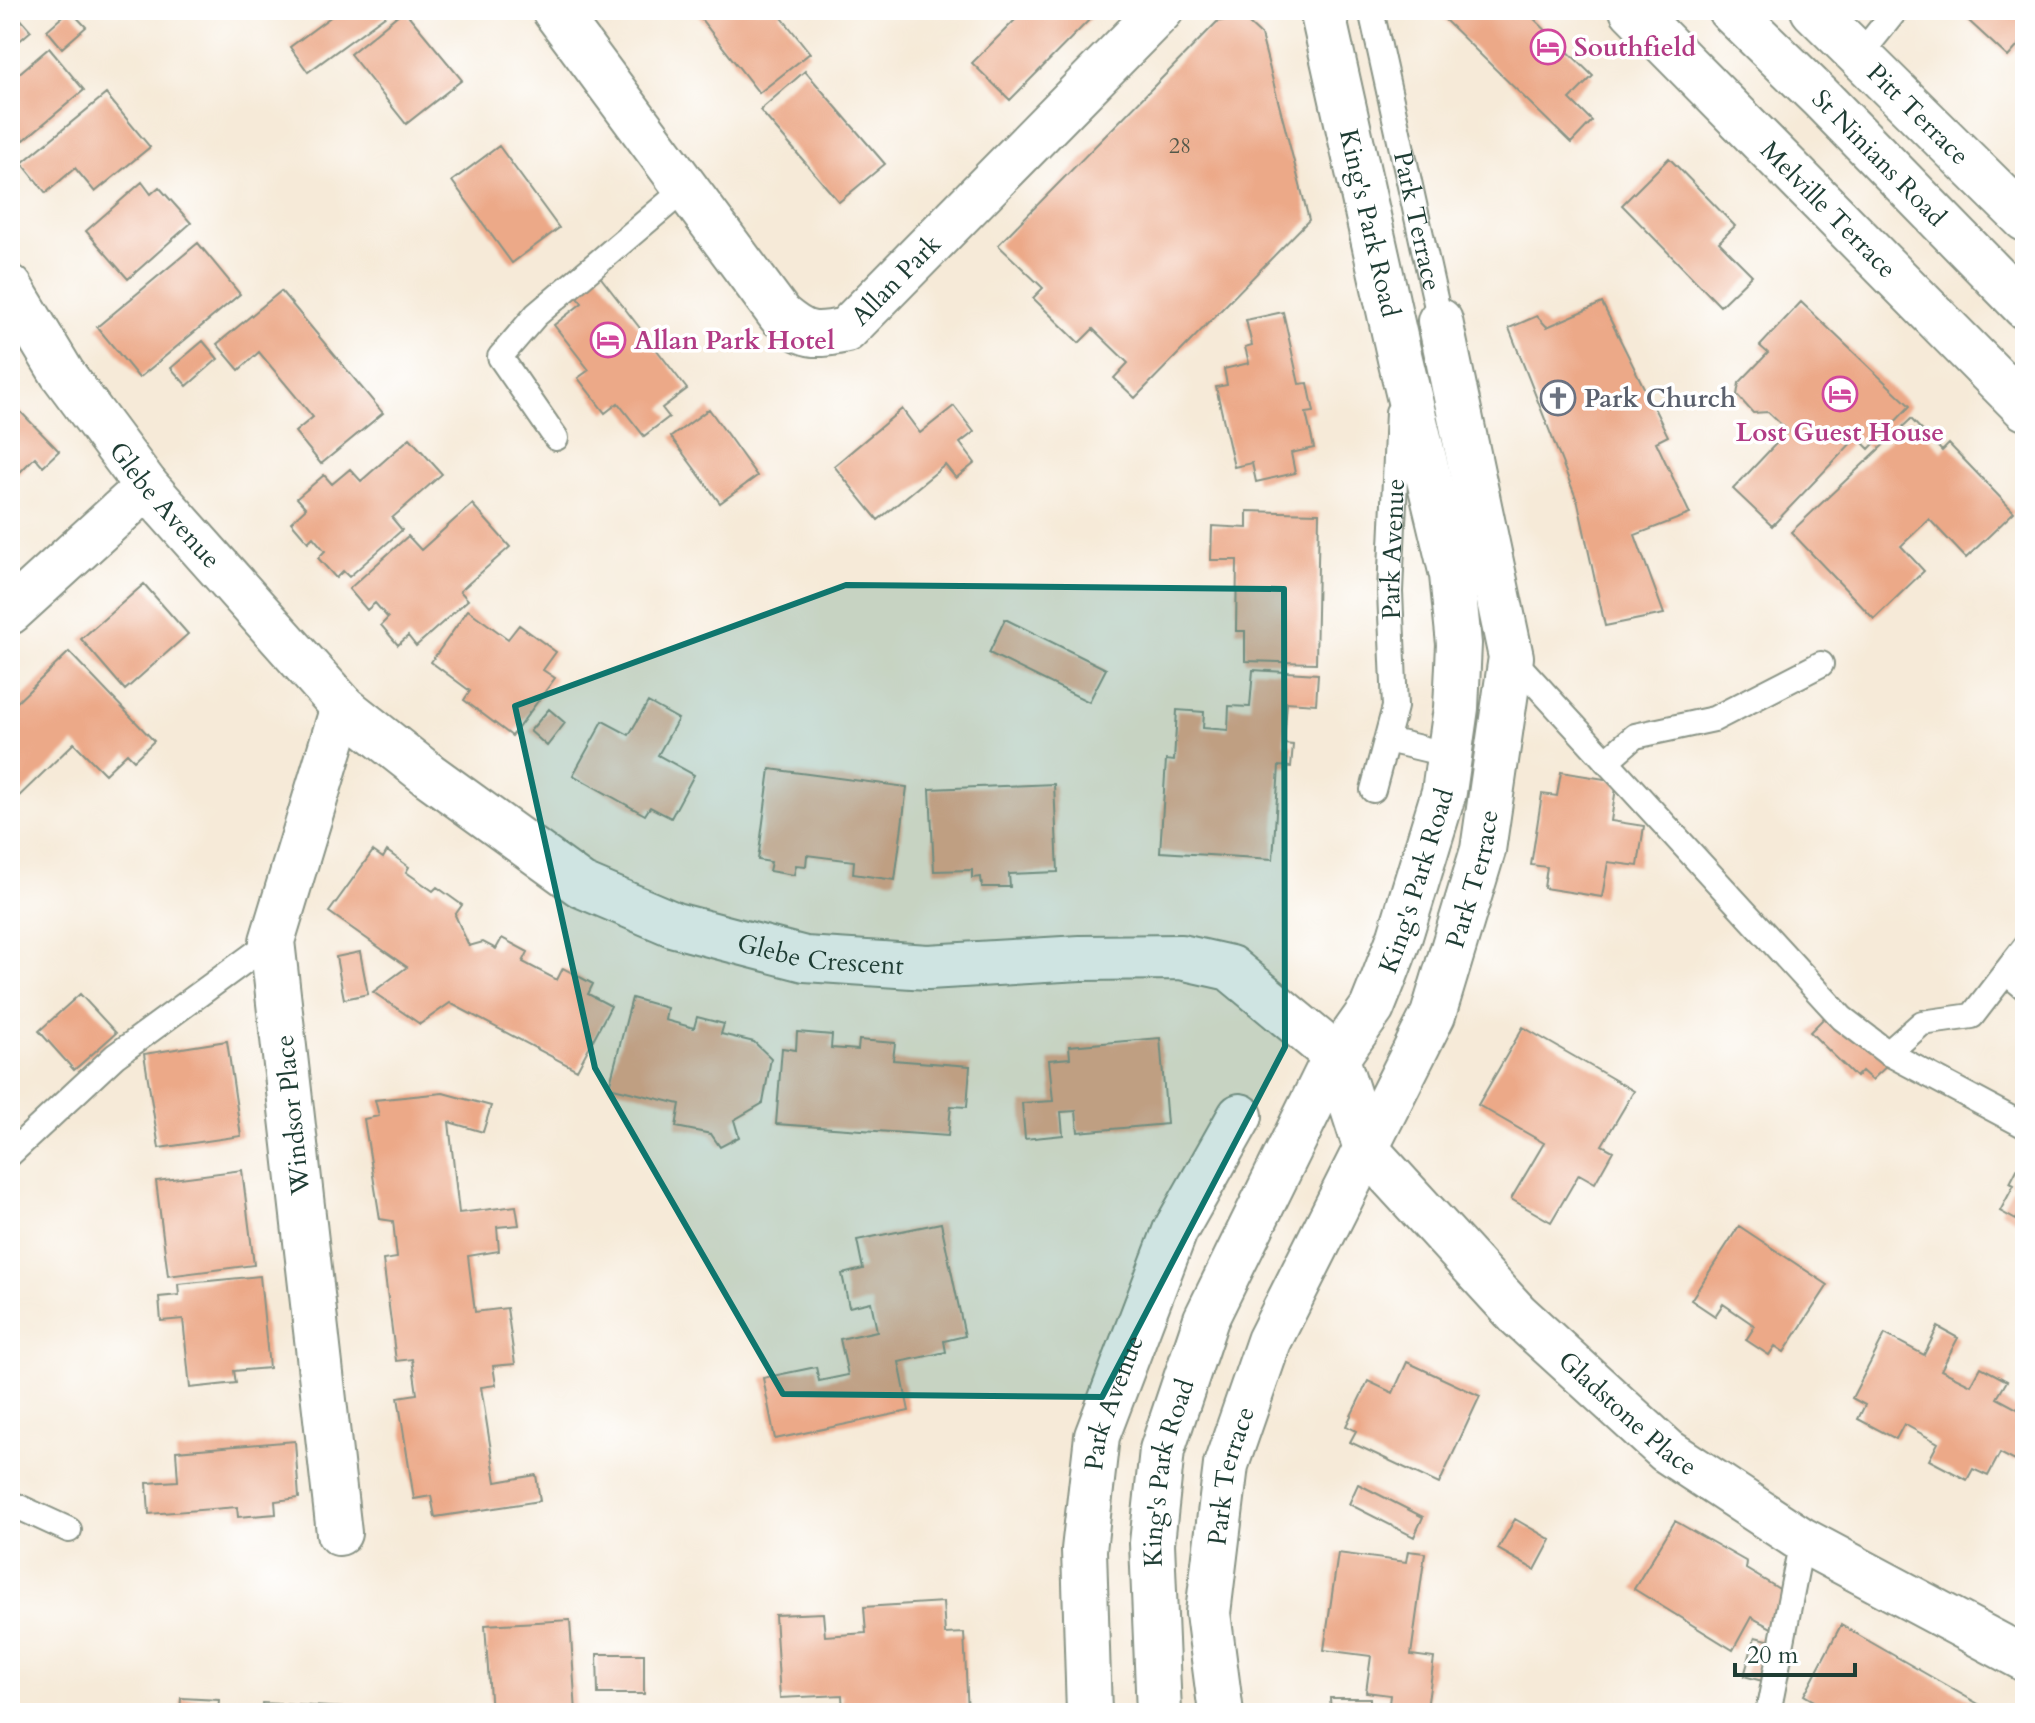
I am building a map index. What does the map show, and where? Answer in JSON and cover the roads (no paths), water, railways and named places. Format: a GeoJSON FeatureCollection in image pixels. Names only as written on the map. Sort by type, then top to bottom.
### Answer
{"type":"FeatureCollection","features":[{"type":"Feature","properties":{"kind":"street","name":"Allan Park"},"geometry":{"type":"LineString","coordinates":[[554,10],[780,315],[796,328],[819,336],[846,330],[1161,10]]}},
{"type":"Feature","properties":{"kind":"street","name":"King's Park Road"},"geometry":{"type":"LineString","coordinates":[[1159,1713],[1152,1543],[1162,1450],[1206,1319],[1336,1056],[1372,1008],[1400,936],[1444,792],[1456,708],[1459,644],[1452,575],[1322,10]]}},
{"type":"Feature","properties":{"kind":"street","name":"Melville Terrace"},"geometry":{"type":"LineString","coordinates":[[1632,10],[2025,408]]}},
{"type":"Feature","properties":{"kind":"street","name":"St Ninians Road"},"geometry":{"type":"LineString","coordinates":[[1730,10],[1820,97],[2025,307]]}},
{"type":"Feature","properties":{"kind":"street","name":"Pitt Terrace"},"geometry":{"type":"LineString","coordinates":[[1813,10],[2025,219]]}},
{"type":"Feature","properties":{"kind":"street"},"geometry":{"type":"LineString","coordinates":[[1820,97],[1860,55]]}},
{"type":"Feature","properties":{"kind":"street","name":"Glebe Avenue"},"geometry":{"type":"LineString","coordinates":[[10,287],[62,373],[147,487],[343,707]]}},
{"type":"Feature","properties":{"kind":"street","name":"Park Terrace"},"geometry":{"type":"LineString","coordinates":[[1221,1713],[1208,1613],[1226,1465],[1269,1341],[1433,1015],[1478,865],[1511,657],[1440,321]]}},
{"type":"Feature","properties":{"kind":"street"},"geometry":{"type":"LineString","coordinates":[[10,612],[147,487]]}},
{"type":"Feature","properties":{"kind":"street","name":"Windsor Place"},"geometry":{"type":"LineString","coordinates":[[339,1533],[272,941],[343,707]]}},
{"type":"Feature","properties":{"kind":"street","name":"Glebe Crescent"},"geometry":{"type":"LineString","coordinates":[[343,707],[429,775],[581,885],[675,925],[805,959],[928,967],[1080,958],[1181,957],[1230,968],[1336,1056]]}},
{"type":"Feature","properties":{"kind":"street","name":"Gladstone Place"},"geometry":{"type":"LineString","coordinates":[[1336,1056],[1366,1149],[1517,1314],[1667,1451],[1802,1540],[2025,1659]]}},
{"type":"Feature","properties":{"kind":"street","name":"Park Avenue"},"geometry":{"type":"LineString","coordinates":[[1089,1713],[1084,1550],[1097,1436],[1175,1231],[1240,1116]]}},
{"type":"Feature","properties":{"kind":"lane","name":"Park Terrace"},"geometry":{"type":"LineString","coordinates":[[1371,10],[1440,321]]}},
{"type":"Feature","properties":{"kind":"lane"},"geometry":{"type":"LineString","coordinates":[[1860,55],[1896,10]]}},
{"type":"Feature","properties":{"kind":"lane"},"geometry":{"type":"LineString","coordinates":[[556,438],[500,357],[536,315],[686,188]]}},
{"type":"Feature","properties":{"kind":"lane","name":"Park Avenue"},"geometry":{"type":"LineString","coordinates":[[1373,790],[1395,707],[1390,592],[1400,359]]}},
{"type":"Feature","properties":{"kind":"lane"},"geometry":{"type":"LineString","coordinates":[[1511,657],[1842,1018],[1888,1053],[2025,1126]]}},
{"type":"Feature","properties":{"kind":"lane"},"geometry":{"type":"LineString","coordinates":[[1606,761],[1635,736],[1714,719],[1821,664]]}},
{"type":"Feature","properties":{"kind":"lane"},"geometry":{"type":"LineString","coordinates":[[1387,740],[1450,755]]}},
{"type":"Feature","properties":{"kind":"lane"},"geometry":{"type":"LineString","coordinates":[[10,1154],[115,1056],[272,941]]}},
{"type":"Feature","properties":{"kind":"lane"},"geometry":{"type":"LineString","coordinates":[[1888,1053],[1922,1023],[1972,1016],[2025,947]]}},
{"type":"Feature","properties":{"kind":"lane"},"geometry":{"type":"LineString","coordinates":[[2006,972],[2025,988]]}},
{"type":"Feature","properties":{"kind":"lane"},"geometry":{"type":"LineString","coordinates":[[10,1503],[69,1530]]}},
{"type":"Feature","properties":{"kind":"lane"},"geometry":{"type":"LineString","coordinates":[[1768,1713],[1802,1540]]}},
{"type":"Feature","properties":{"kind":"place","name":"Southfield"},"geometry":{"type":"Point","coordinates":[1548,47]}},
{"type":"Feature","properties":{"kind":"place","name":"Allan Park Hotel"},"geometry":{"type":"Point","coordinates":[608,340]}},
{"type":"Feature","properties":{"kind":"place","name":"Lost Guest House"},"geometry":{"type":"Point","coordinates":[1840,394]}},
{"type":"Feature","properties":{"kind":"place","name":"Park Church"},"geometry":{"type":"Point","coordinates":[1558,398]}}]}
